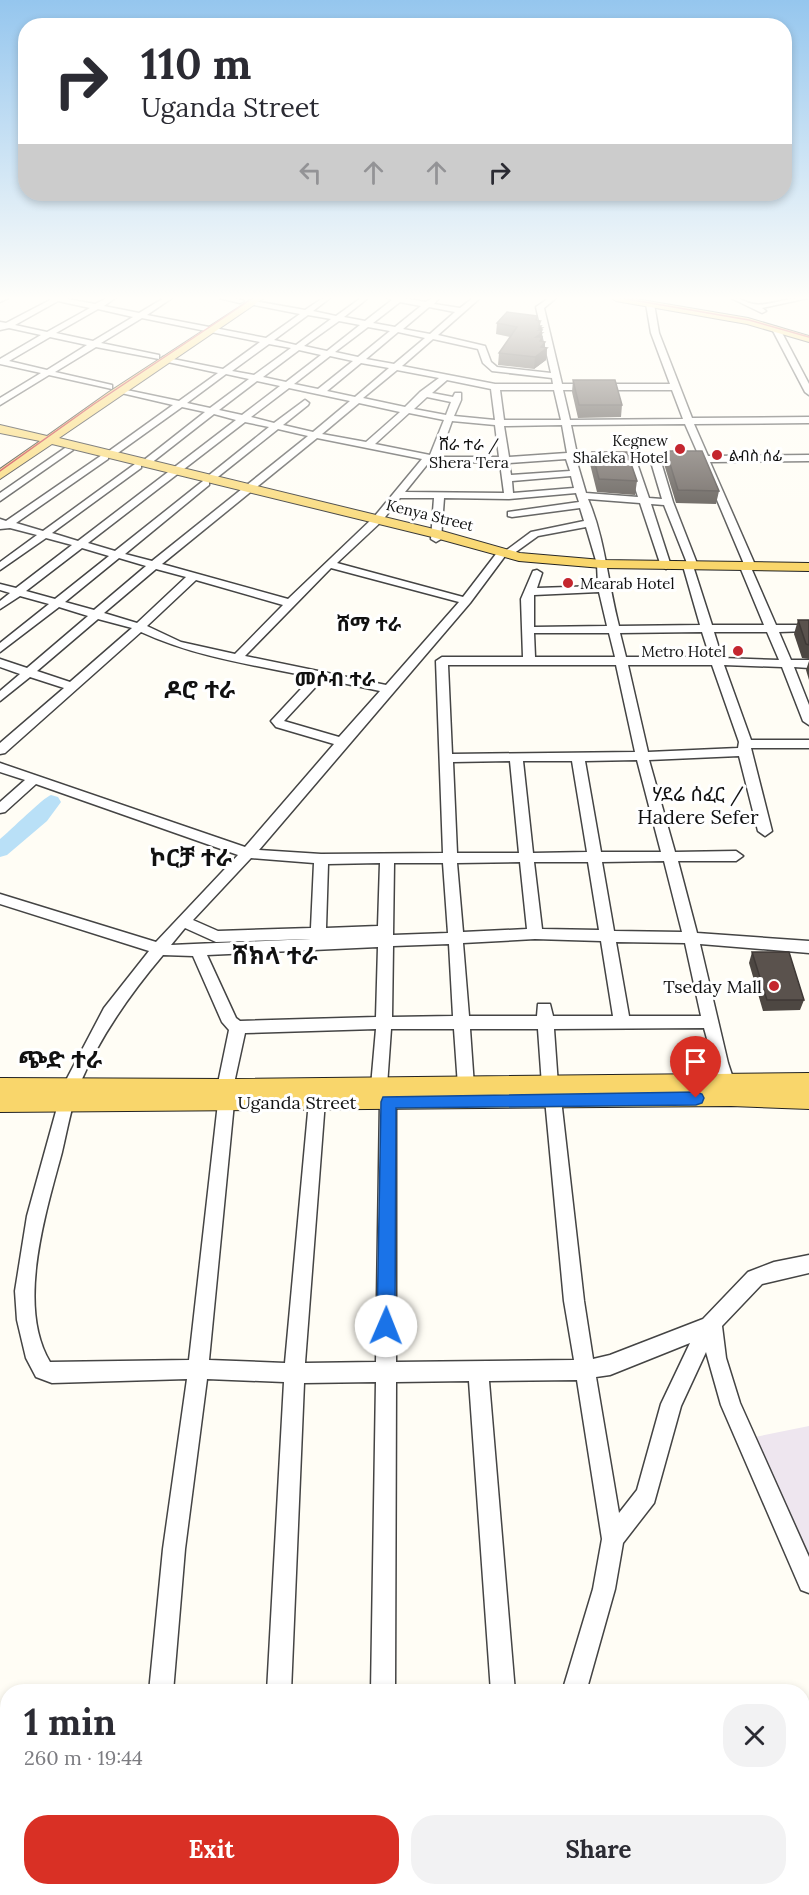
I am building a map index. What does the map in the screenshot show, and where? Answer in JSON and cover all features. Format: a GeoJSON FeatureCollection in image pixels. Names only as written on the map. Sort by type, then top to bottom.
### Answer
{"type":"FeatureCollection","features":[{"type":"Feature","properties":{"kind":"main road"},"geometry":{"type":"LineString","coordinates":[[22,453],[21,440],[59,426],[119,386]]}},
{"type":"Feature","properties":{"kind":"main road"},"geometry":{"type":"LineString","coordinates":[[0,475],[34,437],[59,426]]}},
{"type":"Feature","properties":{"kind":"main road"},"geometry":{"type":"LineString","coordinates":[[59,426],[75,448]]}},
{"type":"Feature","properties":{"kind":"main road"},"geometry":{"type":"LineString","coordinates":[[0,429],[510,555],[602,564],[809,567]]}},
{"type":"Feature","properties":{"kind":"main road"},"geometry":{"type":"LineString","coordinates":[[0,461],[22,453],[75,448]]}},
{"type":"Feature","properties":{"kind":"main road","name":"Uganda Street"},"geometry":{"type":"LineString","coordinates":[[0,1087],[69,1094],[226,1095],[729,1090],[809,1082]]}},
{"type":"Feature","properties":{"kind":"main road","name":"Uganda Street"},"geometry":{"type":"LineString","coordinates":[[226,1095],[317,1101],[466,1086],[551,1092]]}},
{"type":"Feature","properties":{"kind":"main road","name":"Uganda Street"},"geometry":{"type":"LineString","coordinates":[[729,1090],[809,1100]]}},
{"type":"Feature","properties":{"kind":"main road","name":"Uganda Street"},"geometry":{"type":"LineString","coordinates":[[0,1103],[69,1094]]}},
{"type":"Feature","properties":{"kind":"street"},"geometry":{"type":"LineString","coordinates":[[0,402],[24,386]]}},
{"type":"Feature","properties":{"kind":"street"},"geometry":{"type":"LineString","coordinates":[[105,386],[315,435],[430,458],[506,460],[570,456],[631,459],[809,458]]}},
{"type":"Feature","properties":{"kind":"street"},"geometry":{"type":"LineString","coordinates":[[3,525],[109,455],[203,386]]}},
{"type":"Feature","properties":{"kind":"street"},"geometry":{"type":"LineString","coordinates":[[0,567],[143,464],[244,386]]}},
{"type":"Feature","properties":{"kind":"street"},"geometry":{"type":"LineString","coordinates":[[0,606],[176,472],[283,386]]}},
{"type":"Feature","properties":{"kind":"street"},"geometry":{"type":"LineString","coordinates":[[296,386],[449,419],[500,423],[809,420]]}},
{"type":"Feature","properties":{"kind":"street"},"geometry":{"type":"LineString","coordinates":[[320,392],[327,386]]}},
{"type":"Feature","properties":{"kind":"street"},"geometry":{"type":"LineString","coordinates":[[0,697],[154,565],[315,435],[369,386]]}},
{"type":"Feature","properties":{"kind":"street"},"geometry":{"type":"LineString","coordinates":[[369,445],[432,386]]}},
{"type":"Feature","properties":{"kind":"street"},"geometry":{"type":"LineString","coordinates":[[509,496],[495,387],[677,387],[703,459],[788,664],[809,721]]}},
{"type":"Feature","properties":{"kind":"street"},"geometry":{"type":"LineString","coordinates":[[557,388],[573,453],[570,456],[602,564],[604,589],[642,756],[720,1063],[729,1090]]}},
{"type":"Feature","properties":{"kind":"street"},"geometry":{"type":"LineString","coordinates":[[237,658],[329,564],[376,521],[430,458],[457,397],[423,394]]}},
{"type":"Feature","properties":{"kind":"street"},"geometry":{"type":"LineString","coordinates":[[0,649],[305,403]]}},
{"type":"Feature","properties":{"kind":"street"},"geometry":{"type":"LineString","coordinates":[[0,498],[75,448]]}},
{"type":"Feature","properties":{"kind":"street"},"geometry":{"type":"LineString","coordinates":[[631,459],[666,566]]}},
{"type":"Feature","properties":{"kind":"street"},"geometry":{"type":"LineString","coordinates":[[655,459],[691,566],[717,661],[745,748],[765,831]]}},
{"type":"Feature","properties":{"kind":"street"},"geometry":{"type":"LineString","coordinates":[[508,478],[576,473]]}},
{"type":"Feature","properties":{"kind":"street"},"geometry":{"type":"LineString","coordinates":[[397,495],[583,497],[668,502]]}},
{"type":"Feature","properties":{"kind":"street"},"geometry":{"type":"LineString","coordinates":[[437,536],[439,495]]}},
{"type":"Feature","properties":{"kind":"street"},"geometry":{"type":"LineString","coordinates":[[512,514],[583,497]]}},
{"type":"Feature","properties":{"kind":"street"},"geometry":{"type":"LineString","coordinates":[[590,523],[535,534],[510,555],[388,689],[248,853],[183,921],[110,1012],[69,1094],[36,1216],[24,1290],[27,1320],[36,1358],[43,1370],[52,1373],[198,1369],[294,1373],[385,1370],[478,1373],[585,1370],[610,1365],[711,1324]]}},
{"type":"Feature","properties":{"kind":"street"},"geometry":{"type":"LineString","coordinates":[[3,525],[44,534],[290,603]]}},
{"type":"Feature","properties":{"kind":"street"},"geometry":{"type":"LineString","coordinates":[[329,564],[466,601]]}},
{"type":"Feature","properties":{"kind":"street"},"geometry":{"type":"LineString","coordinates":[[529,660],[526,630],[529,592],[537,573]]}},
{"type":"Feature","properties":{"kind":"street"},"geometry":{"type":"LineString","coordinates":[[0,750],[140,627],[194,576]]}},
{"type":"Feature","properties":{"kind":"street"},"geometry":{"type":"LineString","coordinates":[[0,587],[140,627],[177,644],[388,689]]}},
{"type":"Feature","properties":{"kind":"street"},"geometry":{"type":"LineString","coordinates":[[529,592],[604,589]]}},
{"type":"Feature","properties":{"kind":"street"},"geometry":{"type":"LineString","coordinates":[[526,630],[809,628]]}},
{"type":"Feature","properties":{"kind":"street"},"geometry":{"type":"LineString","coordinates":[[426,646],[442,661],[717,661],[809,664]]}},
{"type":"Feature","properties":{"kind":"street"},"geometry":{"type":"LineString","coordinates":[[442,661],[450,857],[466,1086]]}},
{"type":"Feature","properties":{"kind":"street"},"geometry":{"type":"LineString","coordinates":[[0,663],[72,687]]}},
{"type":"Feature","properties":{"kind":"street"},"geometry":{"type":"LineString","coordinates":[[321,674],[277,721],[280,724],[342,742]]}},
{"type":"Feature","properties":{"kind":"street"},"geometry":{"type":"LineString","coordinates":[[446,758],[642,756],[809,744]]}},
{"type":"Feature","properties":{"kind":"street"},"geometry":{"type":"LineString","coordinates":[[578,757],[622,1023]]}},
{"type":"Feature","properties":{"kind":"street"},"geometry":{"type":"LineString","coordinates":[[516,758],[535,934]]}},
{"type":"Feature","properties":{"kind":"street"},"geometry":{"type":"LineString","coordinates":[[0,767],[248,853],[270,856],[387,859],[736,856]]}},
{"type":"Feature","properties":{"kind":"street"},"geometry":{"type":"LineString","coordinates":[[0,809],[34,779]]}},
{"type":"Feature","properties":{"kind":"street"},"geometry":{"type":"LineString","coordinates":[[310,939],[321,859]]}},
{"type":"Feature","properties":{"kind":"street"},"geometry":{"type":"LineString","coordinates":[[383,1684],[384,1023],[387,859]]}},
{"type":"Feature","properties":{"kind":"street"},"geometry":{"type":"LineString","coordinates":[[0,899],[159,949],[177,951],[206,945],[310,939],[535,934],[690,938],[809,947]]}},
{"type":"Feature","properties":{"kind":"street"},"geometry":{"type":"LineString","coordinates":[[183,921],[206,945],[230,1022],[238,1027],[463,1021],[545,1016],[622,1023],[710,1022]]}},
{"type":"Feature","properties":{"kind":"street"},"geometry":{"type":"LineString","coordinates":[[545,1016],[574,1301],[613,1539],[604,1589],[576,1684]]}},
{"type":"Feature","properties":{"kind":"street"},"geometry":{"type":"LineString","coordinates":[[162,1684],[174,1549],[198,1369],[226,1095],[238,1027]]}},
{"type":"Feature","properties":{"kind":"street"},"geometry":{"type":"LineString","coordinates":[[279,1684],[294,1373],[317,1101]]}},
{"type":"Feature","properties":{"kind":"street"},"geometry":{"type":"LineString","coordinates":[[613,1539],[646,1495],[671,1404],[711,1324],[755,1278],[774,1270],[809,1264]]}},
{"type":"Feature","properties":{"kind":"street"},"geometry":{"type":"LineString","coordinates":[[711,1324],[716,1358],[731,1405],[809,1582]]}},
{"type":"Feature","properties":{"kind":"street"},"geometry":{"type":"LineString","coordinates":[[478,1373],[502,1684]]}},
{"type":"Feature","properties":{"kind":"shaded area"},"geometry":{"type":"Polygon","coordinates":[[[809,1426],[809,1554],[750,1438],[809,1426]]]}},
{"type":"Feature","properties":{"kind":"building"},"geometry":{"type":"Polygon","coordinates":[[[575,386],[617,386],[622,405],[579,405],[575,386]]]}},
{"type":"Feature","properties":{"kind":"building"},"geometry":{"type":"Polygon","coordinates":[[[666,451],[702,451],[719,491],[678,490],[666,451]]]}},
{"type":"Feature","properties":{"kind":"building"},"geometry":{"type":"Polygon","coordinates":[[[592,452],[627,452],[637,481],[599,479],[592,452]]]}},
{"type":"Feature","properties":{"kind":"building"},"geometry":{"type":"Polygon","coordinates":[[[798,620],[809,620],[809,645],[806,644],[798,620]]]}},
{"type":"Feature","properties":{"kind":"building","name":"Tseday Mall"},"geometry":{"type":"Polygon","coordinates":[[[752,952],[789,952],[804,1000],[767,1000],[752,952]]]}},
{"type":"Feature","properties":{"kind":"waterway"},"geometry":{"type":"LineString","coordinates":[[0,850],[40,816],[51,802]]}},
{"type":"Feature","properties":{"kind":"tram line"},"geometry":{"type":"LineString","coordinates":[[0,471],[120,386]]}},
{"type":"Feature","properties":{"kind":"place","name":"Kegnew Shaleka Hotel"},"geometry":{"type":"Point","coordinates":[680,449]}},
{"type":"Feature","properties":{"kind":"place","name":"ልብስ ሰፊ"},"geometry":{"type":"Point","coordinates":[717,455]}},
{"type":"Feature","properties":{"kind":"place","name":"Mearab Hotel"},"geometry":{"type":"Point","coordinates":[568,583]}},
{"type":"Feature","properties":{"kind":"place","name":"Metro Hotel"},"geometry":{"type":"Point","coordinates":[738,651]}},
{"type":"Feature","properties":{"kind":"place","name":"Tseday Mall"},"geometry":{"type":"Point","coordinates":[774,986]}},
{"type":"Feature","properties":{"kind":"district","name":"ሸራ ተራ / Shera Tera"},"geometry":{"type":"Point","coordinates":[469,453]}},
{"type":"Feature","properties":{"kind":"district","name":"ሸማ ተራ"},"geometry":{"type":"Point","coordinates":[369,623]}},
{"type":"Feature","properties":{"kind":"district","name":"መሶብ ተራ"},"geometry":{"type":"Point","coordinates":[335,678]}},
{"type":"Feature","properties":{"kind":"district","name":"ዶሮ ተራ"},"geometry":{"type":"Point","coordinates":[200,689]}},
{"type":"Feature","properties":{"kind":"district","name":"ሃደሬ ሰፈር / Hadere Sefer"},"geometry":{"type":"Point","coordinates":[698,804]}},
{"type":"Feature","properties":{"kind":"district","name":"ኮርቻ ተራ"},"geometry":{"type":"Point","coordinates":[191,857]}},
{"type":"Feature","properties":{"kind":"district","name":"ሸክላ ተራ"},"geometry":{"type":"Point","coordinates":[275,955]}},
{"type":"Feature","properties":{"kind":"district","name":"ጭድ ተራ"},"geometry":{"type":"Point","coordinates":[60,1059]}},
{"type":"Feature","properties":{"kind":"route"},"geometry":{"type":"LineString","coordinates":[[386,1326],[388,1102],[696,1098]]}}]}
